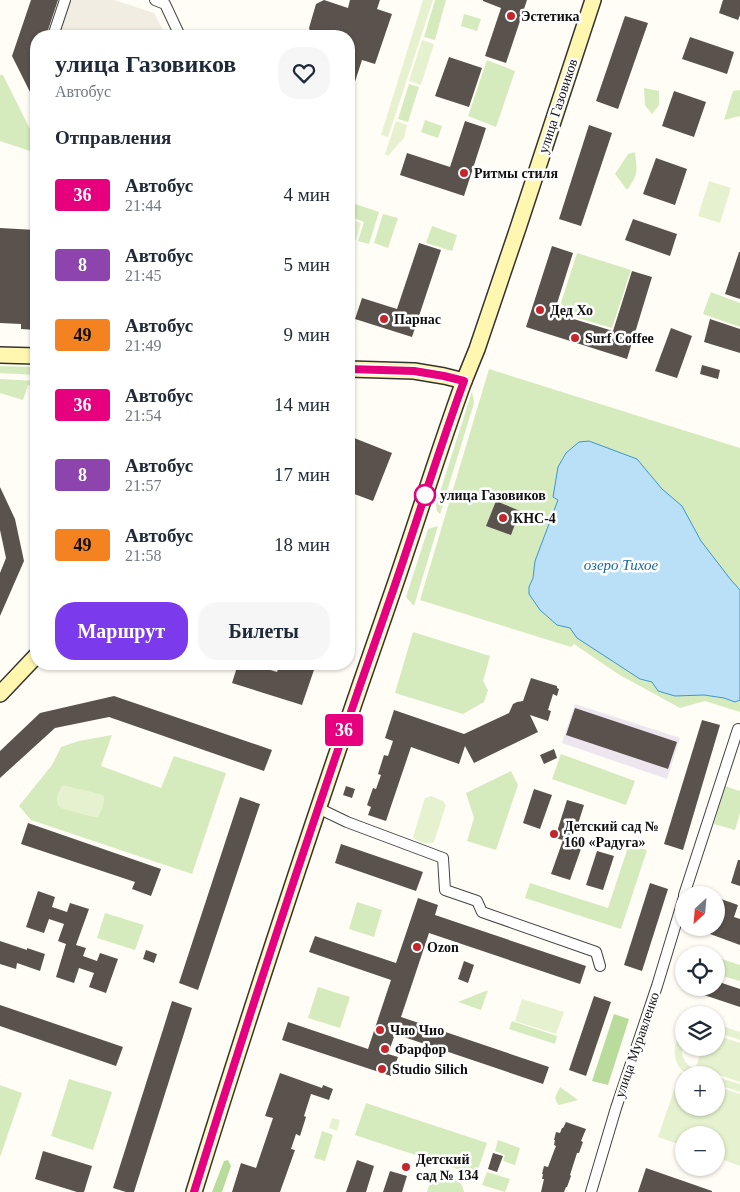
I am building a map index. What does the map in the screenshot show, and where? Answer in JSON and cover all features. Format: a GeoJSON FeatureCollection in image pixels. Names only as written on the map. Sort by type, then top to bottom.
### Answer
{"type":"FeatureCollection","features":[{"type":"Feature","properties":{"kind":"main road","name":"улица Газовиков"},"geometry":{"type":"LineString","coordinates":[[194,1192],[239,1047],[318,808],[389,603],[447,426],[486,323],[593,0]]}},
{"type":"Feature","properties":{"kind":"main road"},"geometry":{"type":"LineString","coordinates":[[0,355],[30,356]]}},
{"type":"Feature","properties":{"kind":"main road"},"geometry":{"type":"LineString","coordinates":[[355,369],[414,371],[464,381]]}},
{"type":"Feature","properties":{"kind":"main road"},"geometry":{"type":"LineString","coordinates":[[0,694],[30,662]]}},
{"type":"Feature","properties":{"kind":"street"},"geometry":{"type":"LineString","coordinates":[[55,30],[65,0]]}},
{"type":"Feature","properties":{"kind":"street"},"geometry":{"type":"LineString","coordinates":[[155,0],[165,4],[177,30]]}},
{"type":"Feature","properties":{"kind":"street","name":"улица Муравленко"},"geometry":{"type":"LineString","coordinates":[[687,886],[738,729]]}},
{"type":"Feature","properties":{"kind":"street"},"geometry":{"type":"LineString","coordinates":[[318,808],[347,822],[444,858],[445,890],[477,901],[482,912],[596,952],[600,966]]}},
{"type":"Feature","properties":{"kind":"street","name":"улица Муравленко"},"geometry":{"type":"LineString","coordinates":[[591,1192],[675,926]]}},
{"type":"Feature","properties":{"kind":"shaded area"},"geometry":{"type":"Polygon","coordinates":[[[59,0],[114,0],[154,13],[163,30],[50,30],[59,0]]]}},
{"type":"Feature","properties":{"kind":"shaded area"},"geometry":{"type":"Polygon","coordinates":[[[575,704],[680,738],[667,779],[562,743],[575,704]]]}},
{"type":"Feature","properties":{"kind":"green space"},"geometry":{"type":"Polygon","coordinates":[[[423,0],[433,0],[388,137],[381,135],[423,0]]]}},
{"type":"Feature","properties":{"kind":"green space"},"geometry":{"type":"Polygon","coordinates":[[[435,0],[446,0],[435,40],[424,37],[435,0]]]}},
{"type":"Feature","properties":{"kind":"green space"},"geometry":{"type":"Polygon","coordinates":[[[464,14],[481,19],[477,31],[461,26],[464,14]]]}},
{"type":"Feature","properties":{"kind":"green space"},"geometry":{"type":"Polygon","coordinates":[[[422,40],[434,44],[421,85],[409,81],[422,40]]]}},
{"type":"Feature","properties":{"kind":"green space"},"geometry":{"type":"Polygon","coordinates":[[[487,60],[515,71],[496,127],[468,116],[487,60]]]}},
{"type":"Feature","properties":{"kind":"green space"},"geometry":{"type":"Polygon","coordinates":[[[0,75],[3,75],[30,129],[30,151],[0,141],[0,75]]]}},
{"type":"Feature","properties":{"kind":"green space"},"geometry":{"type":"Polygon","coordinates":[[[409,84],[419,87],[408,122],[398,119],[409,84]]]}},
{"type":"Feature","properties":{"kind":"green space"},"geometry":{"type":"Polygon","coordinates":[[[644,88],[659,91],[659,105],[652,114],[645,105],[644,88]]]}},
{"type":"Feature","properties":{"kind":"green space"},"geometry":{"type":"Polygon","coordinates":[[[740,90],[740,116],[724,120],[733,91],[740,90]]]}},
{"type":"Feature","properties":{"kind":"green space"},"geometry":{"type":"Polygon","coordinates":[[[425,120],[442,126],[438,138],[421,132],[425,120]]]}},
{"type":"Feature","properties":{"kind":"green space"},"geometry":{"type":"Polygon","coordinates":[[[396,121],[407,125],[404,138],[388,156],[385,154],[396,121]]]}},
{"type":"Feature","properties":{"kind":"green space"},"geometry":{"type":"Polygon","coordinates":[[[635,152],[636,172],[634,180],[627,190],[615,174],[628,154],[635,152]]]}},
{"type":"Feature","properties":{"kind":"green space"},"geometry":{"type":"Polygon","coordinates":[[[709,181],[731,188],[720,223],[698,216],[709,181]]]}},
{"type":"Feature","properties":{"kind":"green space"},"geometry":{"type":"Polygon","coordinates":[[[355,204],[379,212],[369,244],[358,241],[364,222],[355,219],[355,204]]]}},
{"type":"Feature","properties":{"kind":"green space"},"geometry":{"type":"Polygon","coordinates":[[[383,214],[398,218],[388,248],[374,243],[383,214]]]}},
{"type":"Feature","properties":{"kind":"green space"},"geometry":{"type":"Polygon","coordinates":[[[355,221],[361,223],[355,240],[355,221]]]}},
{"type":"Feature","properties":{"kind":"green space"},"geometry":{"type":"Polygon","coordinates":[[[432,226],[457,235],[452,251],[426,243],[432,226]]]}},
{"type":"Feature","properties":{"kind":"green space"},"geometry":{"type":"Polygon","coordinates":[[[577,253],[631,270],[612,328],[558,312],[577,253]]]}},
{"type":"Feature","properties":{"kind":"green space"},"geometry":{"type":"Polygon","coordinates":[[[711,292],[740,303],[740,327],[703,314],[711,292]]]}},
{"type":"Feature","properties":{"kind":"green space"},"geometry":{"type":"Polygon","coordinates":[[[0,366],[30,367],[30,375],[0,373],[0,366]]]}},
{"type":"Feature","properties":{"kind":"green space"},"geometry":{"type":"Polygon","coordinates":[[[489,369],[740,448],[740,712],[705,701],[680,708],[618,674],[574,644],[571,647],[420,600],[489,369]]]}},
{"type":"Feature","properties":{"kind":"green space"},"geometry":{"type":"Polygon","coordinates":[[[0,379],[30,381],[30,385],[28,385],[23,400],[0,393],[0,379]]]}},
{"type":"Feature","properties":{"kind":"green space"},"geometry":{"type":"Polygon","coordinates":[[[472,391],[474,403],[440,514],[437,511],[436,505],[472,391]]]}},
{"type":"Feature","properties":{"kind":"green space"},"geometry":{"type":"Polygon","coordinates":[[[438,526],[414,606],[406,597],[428,529],[438,526]]]}},
{"type":"Feature","properties":{"kind":"green space"},"geometry":{"type":"Polygon","coordinates":[[[413,632],[490,656],[483,681],[488,690],[484,702],[463,714],[395,693],[413,632]]]}},
{"type":"Feature","properties":{"kind":"green space"},"geometry":{"type":"Polygon","coordinates":[[[112,735],[101,766],[161,788],[174,756],[226,773],[192,874],[31,820],[19,806],[52,765],[61,747],[79,741],[112,735]]]}},
{"type":"Feature","properties":{"kind":"green space"},"geometry":{"type":"Polygon","coordinates":[[[561,754],[635,781],[626,805],[552,779],[561,754]]]}},
{"type":"Feature","properties":{"kind":"green space"},"geometry":{"type":"Polygon","coordinates":[[[511,771],[518,785],[496,850],[467,841],[474,818],[466,793],[511,771]]]}},
{"type":"Feature","properties":{"kind":"green space"},"geometry":{"type":"Polygon","coordinates":[[[62,786],[104,796],[101,812],[98,817],[61,808],[57,798],[62,786]]]}},
{"type":"Feature","properties":{"kind":"green space"},"geometry":{"type":"Polygon","coordinates":[[[725,786],[740,791],[740,813],[735,830],[714,824],[725,786]]]}},
{"type":"Feature","properties":{"kind":"green space"},"geometry":{"type":"Polygon","coordinates":[[[431,796],[443,801],[446,805],[434,842],[423,843],[413,837],[425,798],[431,796]]]}},
{"type":"Feature","properties":{"kind":"green space"},"geometry":{"type":"Polygon","coordinates":[[[629,844],[647,850],[621,929],[525,898],[530,883],[608,908],[629,844]]]}},
{"type":"Feature","properties":{"kind":"green space"},"geometry":{"type":"Polygon","coordinates":[[[357,902],[382,910],[374,937],[349,929],[357,902]]]}},
{"type":"Feature","properties":{"kind":"green space"},"geometry":{"type":"Polygon","coordinates":[[[105,913],[144,925],[135,950],[97,938],[105,913]]]}},
{"type":"Feature","properties":{"kind":"green space"},"geometry":{"type":"Polygon","coordinates":[[[725,960],[740,965],[740,981],[725,977],[725,960]]]}},
{"type":"Feature","properties":{"kind":"green space"},"geometry":{"type":"Polygon","coordinates":[[[318,987],[350,997],[340,1028],[308,1018],[318,987]]]}},
{"type":"Feature","properties":{"kind":"green space"},"geometry":{"type":"Polygon","coordinates":[[[488,990],[481,1010],[458,1002],[488,990]]]}},
{"type":"Feature","properties":{"kind":"green space"},"geometry":{"type":"Polygon","coordinates":[[[522,999],[564,1012],[556,1034],[515,1021],[522,999]]]}},
{"type":"Feature","properties":{"kind":"green space"},"geometry":{"type":"Polygon","coordinates":[[[614,1014],[629,1019],[608,1085],[592,1081],[614,1014]]]}},
{"type":"Feature","properties":{"kind":"green space"},"geometry":{"type":"Polygon","coordinates":[[[512,1021],[557,1036],[555,1044],[509,1029],[512,1021]]]}},
{"type":"Feature","properties":{"kind":"green space"},"geometry":{"type":"Polygon","coordinates":[[[725,1027],[740,1032],[740,1040],[725,1035],[725,1027]]]}},
{"type":"Feature","properties":{"kind":"green space"},"geometry":{"type":"Polygon","coordinates":[[[725,1038],[740,1043],[740,1082],[725,1077],[725,1066],[696,1066],[699,1056],[725,1056],[725,1038]]]}},
{"type":"Feature","properties":{"kind":"green space"},"geometry":{"type":"Polygon","coordinates":[[[676,1056],[683,1056],[685,1062],[690,1066],[679,1066],[676,1056]]]}},
{"type":"Feature","properties":{"kind":"green space"},"geometry":{"type":"Polygon","coordinates":[[[69,1079],[112,1092],[93,1150],[51,1136],[69,1079]]]}},
{"type":"Feature","properties":{"kind":"green space"},"geometry":{"type":"Polygon","coordinates":[[[725,1080],[740,1084],[740,1092],[725,1087],[725,1080]]]}},
{"type":"Feature","properties":{"kind":"green space"},"geometry":{"type":"Polygon","coordinates":[[[0,1085],[22,1093],[0,1157],[0,1085]]]}},
{"type":"Feature","properties":{"kind":"green space"},"geometry":{"type":"Polygon","coordinates":[[[560,1087],[578,1100],[559,1105],[555,1098],[560,1087]]]}},
{"type":"Feature","properties":{"kind":"green space"},"geometry":{"type":"Polygon","coordinates":[[[675,1088],[675,1116],[725,1116],[725,1089],[740,1094],[740,1166],[725,1160],[725,1126],[675,1126],[675,1143],[658,1137],[675,1088]]]}},
{"type":"Feature","properties":{"kind":"green space"},"geometry":{"type":"Polygon","coordinates":[[[366,1103],[487,1143],[476,1175],[355,1135],[366,1103]]]}},
{"type":"Feature","properties":{"kind":"green space"},"geometry":{"type":"Polygon","coordinates":[[[332,1118],[340,1120],[337,1131],[329,1128],[332,1118]]]}},
{"type":"Feature","properties":{"kind":"green space"},"geometry":{"type":"Polygon","coordinates":[[[322,1131],[333,1135],[325,1161],[314,1158],[322,1131]]]}},
{"type":"Feature","properties":{"kind":"green space"},"geometry":{"type":"Polygon","coordinates":[[[498,1140],[520,1148],[515,1165],[503,1161],[505,1155],[495,1151],[498,1140]]]}},
{"type":"Feature","properties":{"kind":"green space"},"geometry":{"type":"Polygon","coordinates":[[[228,1160],[231,1166],[222,1192],[212,1192],[224,1161],[228,1160]]]}},
{"type":"Feature","properties":{"kind":"green space"},"geometry":{"type":"Polygon","coordinates":[[[487,1172],[510,1179],[505,1192],[482,1185],[487,1172]]]}},
{"type":"Feature","properties":{"kind":"green space"},"geometry":{"type":"Polygon","coordinates":[[[441,1175],[453,1178],[459,1182],[464,1192],[427,1192],[431,1179],[441,1175]]]}},
{"type":"Feature","properties":{"kind":"water","name":"озеро Тихое"},"geometry":{"type":"Polygon","coordinates":[[[589,441],[637,459],[662,489],[682,506],[701,541],[740,590],[740,700],[735,702],[704,695],[675,696],[658,691],[652,682],[640,679],[577,638],[570,628],[557,625],[540,610],[529,594],[535,561],[558,500],[553,497],[558,467],[566,453],[579,442],[589,441]]]}},
{"type":"Feature","properties":{"kind":"building"},"geometry":{"type":"Polygon","coordinates":[[[31,0],[58,0],[48,30],[30,30],[30,92],[12,56],[31,0]]]}},
{"type":"Feature","properties":{"kind":"building"},"geometry":{"type":"Polygon","coordinates":[[[324,0],[348,8],[350,0],[380,0],[377,9],[392,14],[375,64],[362,60],[355,82],[355,30],[310,30],[316,4],[324,0]]]}},
{"type":"Feature","properties":{"kind":"building"},"geometry":{"type":"Polygon","coordinates":[[[483,0],[527,0],[506,63],[485,56],[501,8],[483,0]]]}},
{"type":"Feature","properties":{"kind":"building"},"geometry":{"type":"Polygon","coordinates":[[[723,0],[740,0],[738,20],[719,13],[723,0]]]}},
{"type":"Feature","properties":{"kind":"building"},"geometry":{"type":"Polygon","coordinates":[[[625,16],[648,23],[618,109],[596,101],[625,16]]]}},
{"type":"Feature","properties":{"kind":"building"},"geometry":{"type":"Polygon","coordinates":[[[690,37],[734,52],[727,74],[682,59],[690,37]]]}},
{"type":"Feature","properties":{"kind":"building"},"geometry":{"type":"Polygon","coordinates":[[[449,57],[482,68],[469,107],[435,96],[449,57]]]}},
{"type":"Feature","properties":{"kind":"building"},"geometry":{"type":"Polygon","coordinates":[[[674,91],[706,102],[694,137],[662,126],[674,91]]]}},
{"type":"Feature","properties":{"kind":"building"},"geometry":{"type":"Polygon","coordinates":[[[465,121],[486,128],[464,196],[400,175],[407,153],[450,167],[465,121]]]}},
{"type":"Feature","properties":{"kind":"building"},"geometry":{"type":"Polygon","coordinates":[[[589,125],[612,133],[581,226],[559,219],[589,125]]]}},
{"type":"Feature","properties":{"kind":"building"},"geometry":{"type":"Polygon","coordinates":[[[656,158],[687,169],[675,205],[643,194],[656,158]]]}},
{"type":"Feature","properties":{"kind":"building"},"geometry":{"type":"Polygon","coordinates":[[[633,219],[677,234],[670,256],[625,240],[633,219]]]}},
{"type":"Feature","properties":{"kind":"building"},"geometry":{"type":"Polygon","coordinates":[[[0,228],[30,230],[30,330],[21,329],[21,324],[0,323],[0,228]]]}},
{"type":"Feature","properties":{"kind":"building"},"geometry":{"type":"Polygon","coordinates":[[[419,243],[441,250],[412,337],[355,319],[362,298],[397,309],[419,243]]]}},
{"type":"Feature","properties":{"kind":"building"},"geometry":{"type":"Polygon","coordinates":[[[552,246],[573,253],[554,313],[613,331],[632,271],[652,277],[627,359],[526,327],[552,246]]]}},
{"type":"Feature","properties":{"kind":"building"},"geometry":{"type":"Polygon","coordinates":[[[740,252],[740,299],[725,294],[740,252]]]}},
{"type":"Feature","properties":{"kind":"building"},"geometry":{"type":"Polygon","coordinates":[[[710,319],[740,329],[740,353],[704,342],[710,319]]]}},
{"type":"Feature","properties":{"kind":"building"},"geometry":{"type":"Polygon","coordinates":[[[671,328],[692,336],[677,378],[655,371],[671,328]]]}},
{"type":"Feature","properties":{"kind":"building"},"geometry":{"type":"Polygon","coordinates":[[[702,365],[720,370],[718,379],[700,374],[702,365]]]}},
{"type":"Feature","properties":{"kind":"building"},"geometry":{"type":"Polygon","coordinates":[[[355,438],[392,453],[373,501],[355,494],[355,438]]]}},
{"type":"Feature","properties":{"kind":"building"},"geometry":{"type":"Polygon","coordinates":[[[0,487],[15,519],[24,561],[0,616],[0,573],[6,558],[0,530],[0,487]]]}},
{"type":"Feature","properties":{"kind":"building","name":"КНС-4"},"geometry":{"type":"Polygon","coordinates":[[[496,501],[520,511],[511,535],[486,526],[496,501]]]}},
{"type":"Feature","properties":{"kind":"building"},"geometry":{"type":"Polygon","coordinates":[[[236,670],[270,670],[277,672],[278,670],[314,670],[302,705],[232,683],[236,670]]]}},
{"type":"Feature","properties":{"kind":"building"},"geometry":{"type":"Polygon","coordinates":[[[531,678],[557,686],[559,689],[557,696],[553,694],[548,710],[551,711],[548,721],[530,715],[538,732],[474,763],[465,746],[459,764],[411,747],[386,821],[368,815],[371,807],[367,805],[373,788],[376,789],[381,775],[378,774],[384,755],[388,756],[393,741],[385,738],[394,710],[464,734],[509,713],[513,704],[523,701],[531,678]]]}},
{"type":"Feature","properties":{"kind":"building"},"geometry":{"type":"Polygon","coordinates":[[[114,696],[272,750],[264,771],[109,717],[55,728],[0,778],[0,751],[40,713],[114,696]]]}},
{"type":"Feature","properties":{"kind":"building"},"geometry":{"type":"Polygon","coordinates":[[[575,708],[677,742],[668,769],[566,735],[575,708]]]}},
{"type":"Feature","properties":{"kind":"building"},"geometry":{"type":"Polygon","coordinates":[[[702,720],[720,725],[683,850],[664,844],[702,720]]]}},
{"type":"Feature","properties":{"kind":"building"},"geometry":{"type":"Polygon","coordinates":[[[554,749],[557,758],[544,764],[540,755],[554,749]]]}},
{"type":"Feature","properties":{"kind":"building"},"geometry":{"type":"Polygon","coordinates":[[[346,786],[355,789],[352,798],[343,795],[346,786]]]}},
{"type":"Feature","properties":{"kind":"building"},"geometry":{"type":"Polygon","coordinates":[[[534,789],[552,795],[540,829],[523,823],[534,789]]]}},
{"type":"Feature","properties":{"kind":"building"},"geometry":{"type":"Polygon","coordinates":[[[240,797],[260,804],[198,990],[179,983],[240,797]]]}},
{"type":"Feature","properties":{"kind":"building"},"geometry":{"type":"Polygon","coordinates":[[[567,800],[584,805],[572,843],[582,846],[570,880],[551,874],[563,840],[555,838],[567,800]]]}},
{"type":"Feature","properties":{"kind":"building"},"geometry":{"type":"Polygon","coordinates":[[[28,823],[161,869],[151,896],[132,889],[135,882],[21,844],[28,823]]]}},
{"type":"Feature","properties":{"kind":"building"},"geometry":{"type":"Polygon","coordinates":[[[341,844],[423,872],[416,891],[335,863],[341,844]]]}},
{"type":"Feature","properties":{"kind":"building"},"geometry":{"type":"Polygon","coordinates":[[[597,851],[614,856],[603,890],[586,885],[597,851]]]}},
{"type":"Feature","properties":{"kind":"building"},"geometry":{"type":"Polygon","coordinates":[[[738,860],[740,860],[740,886],[731,883],[738,860]]]}},
{"type":"Feature","properties":{"kind":"building"},"geometry":{"type":"Polygon","coordinates":[[[650,883],[668,889],[642,971],[624,965],[650,883]]]}},
{"type":"Feature","properties":{"kind":"building"},"geometry":{"type":"Polygon","coordinates":[[[38,891],[55,897],[52,907],[67,912],[70,903],[89,909],[76,945],[86,948],[83,956],[97,961],[100,953],[118,959],[106,993],[89,987],[94,973],[79,968],[74,983],[56,977],[66,944],[58,941],[64,924],[49,919],[44,933],[26,927],[38,891]]]}},
{"type":"Feature","properties":{"kind":"building"},"geometry":{"type":"Polygon","coordinates":[[[418,898],[438,905],[435,915],[586,966],[580,984],[429,933],[401,1017],[549,1067],[543,1084],[395,1034],[388,1054],[398,1057],[391,1076],[282,1040],[288,1022],[368,1049],[391,980],[309,952],[315,936],[396,963],[418,898]]]}},
{"type":"Feature","properties":{"kind":"building"},"geometry":{"type":"Polygon","coordinates":[[[725,900],[738,905],[734,917],[740,919],[740,945],[715,936],[725,936],[725,900]]]}},
{"type":"Feature","properties":{"kind":"building"},"geometry":{"type":"Polygon","coordinates":[[[0,941],[45,954],[40,971],[17,963],[16,969],[0,964],[0,941]]]}},
{"type":"Feature","properties":{"kind":"building"},"geometry":{"type":"Polygon","coordinates":[[[146,950],[157,954],[154,963],[143,959],[146,950]]]}},
{"type":"Feature","properties":{"kind":"building"},"geometry":{"type":"Polygon","coordinates":[[[464,961],[474,965],[468,983],[458,979],[464,961]]]}},
{"type":"Feature","properties":{"kind":"building"},"geometry":{"type":"Polygon","coordinates":[[[725,984],[740,989],[740,1007],[707,996],[725,996],[725,984]]]}},
{"type":"Feature","properties":{"kind":"building"},"geometry":{"type":"Polygon","coordinates":[[[594,996],[611,1002],[586,1076],[569,1070],[594,996]]]}},
{"type":"Feature","properties":{"kind":"building"},"geometry":{"type":"Polygon","coordinates":[[[172,1001],[192,1008],[134,1192],[126,1192],[113,1188],[172,1001]]]}},
{"type":"Feature","properties":{"kind":"building"},"geometry":{"type":"Polygon","coordinates":[[[0,1005],[123,1047],[116,1066],[0,1026],[0,1005]]]}},
{"type":"Feature","properties":{"kind":"building"},"geometry":{"type":"Polygon","coordinates":[[[280,1073],[322,1088],[323,1085],[333,1089],[329,1100],[311,1094],[300,1136],[296,1134],[291,1149],[295,1150],[280,1192],[232,1192],[241,1163],[256,1168],[273,1118],[265,1116],[280,1073]]]}},
{"type":"Feature","properties":{"kind":"building"},"geometry":{"type":"Polygon","coordinates":[[[566,1122],[586,1129],[571,1176],[564,1192],[541,1192],[544,1166],[548,1167],[556,1146],[554,1145],[554,1140],[556,1132],[560,1133],[566,1122]]]}},
{"type":"Feature","properties":{"kind":"building"},"geometry":{"type":"Polygon","coordinates":[[[43,1151],[92,1166],[84,1192],[77,1192],[35,1179],[43,1151]]]}},
{"type":"Feature","properties":{"kind":"building"},"geometry":{"type":"Polygon","coordinates":[[[493,1153],[503,1156],[497,1172],[488,1169],[493,1153]]]}},
{"type":"Feature","properties":{"kind":"building"},"geometry":{"type":"Polygon","coordinates":[[[357,1160],[374,1166],[366,1192],[346,1192],[357,1160]]]}},
{"type":"Feature","properties":{"kind":"building"},"geometry":{"type":"Polygon","coordinates":[[[646,1168],[712,1191],[712,1192],[638,1192],[646,1168]]]}},
{"type":"Feature","properties":{"kind":"building"},"geometry":{"type":"Polygon","coordinates":[[[390,1171],[407,1176],[402,1192],[383,1192],[390,1171]]]}},
{"type":"Feature","properties":{"kind":"bus line","name":"36"},"geometry":{"type":"LineString","coordinates":[[194,1192],[293,883],[389,603],[447,426],[464,381],[414,371],[355,369]]}},
{"type":"Feature","properties":{"kind":"place","name":"Эстетика"},"geometry":{"type":"Point","coordinates":[511,16]}},
{"type":"Feature","properties":{"kind":"place","name":"Ритмы стиля"},"geometry":{"type":"Point","coordinates":[464,173]}},
{"type":"Feature","properties":{"kind":"place","name":"Дед Хо"},"geometry":{"type":"Point","coordinates":[540,310]}},
{"type":"Feature","properties":{"kind":"place","name":"Парнас"},"geometry":{"type":"Point","coordinates":[384,319]}},
{"type":"Feature","properties":{"kind":"place","name":"Surf Coffee"},"geometry":{"type":"Point","coordinates":[575,338]}},
{"type":"Feature","properties":{"kind":"place","name":"улица Газовиков"},"geometry":{"type":"Point","coordinates":[425,495]}},
{"type":"Feature","properties":{"kind":"place","name":"КНС-4"},"geometry":{"type":"Point","coordinates":[503,518]}},
{"type":"Feature","properties":{"kind":"place","name":"Детский сад № 160 «Радуга»"},"geometry":{"type":"Point","coordinates":[554,834]}},
{"type":"Feature","properties":{"kind":"place","name":"Ozon"},"geometry":{"type":"Point","coordinates":[417,947]}},
{"type":"Feature","properties":{"kind":"place","name":"Чио Чио"},"geometry":{"type":"Point","coordinates":[380,1030]}},
{"type":"Feature","properties":{"kind":"place","name":"Фарфор"},"geometry":{"type":"Point","coordinates":[385,1049]}},
{"type":"Feature","properties":{"kind":"place","name":"Studio Silich"},"geometry":{"type":"Point","coordinates":[382,1069]}},
{"type":"Feature","properties":{"kind":"place","name":"Детский сад № 134"},"geometry":{"type":"Point","coordinates":[406,1167]}}]}
